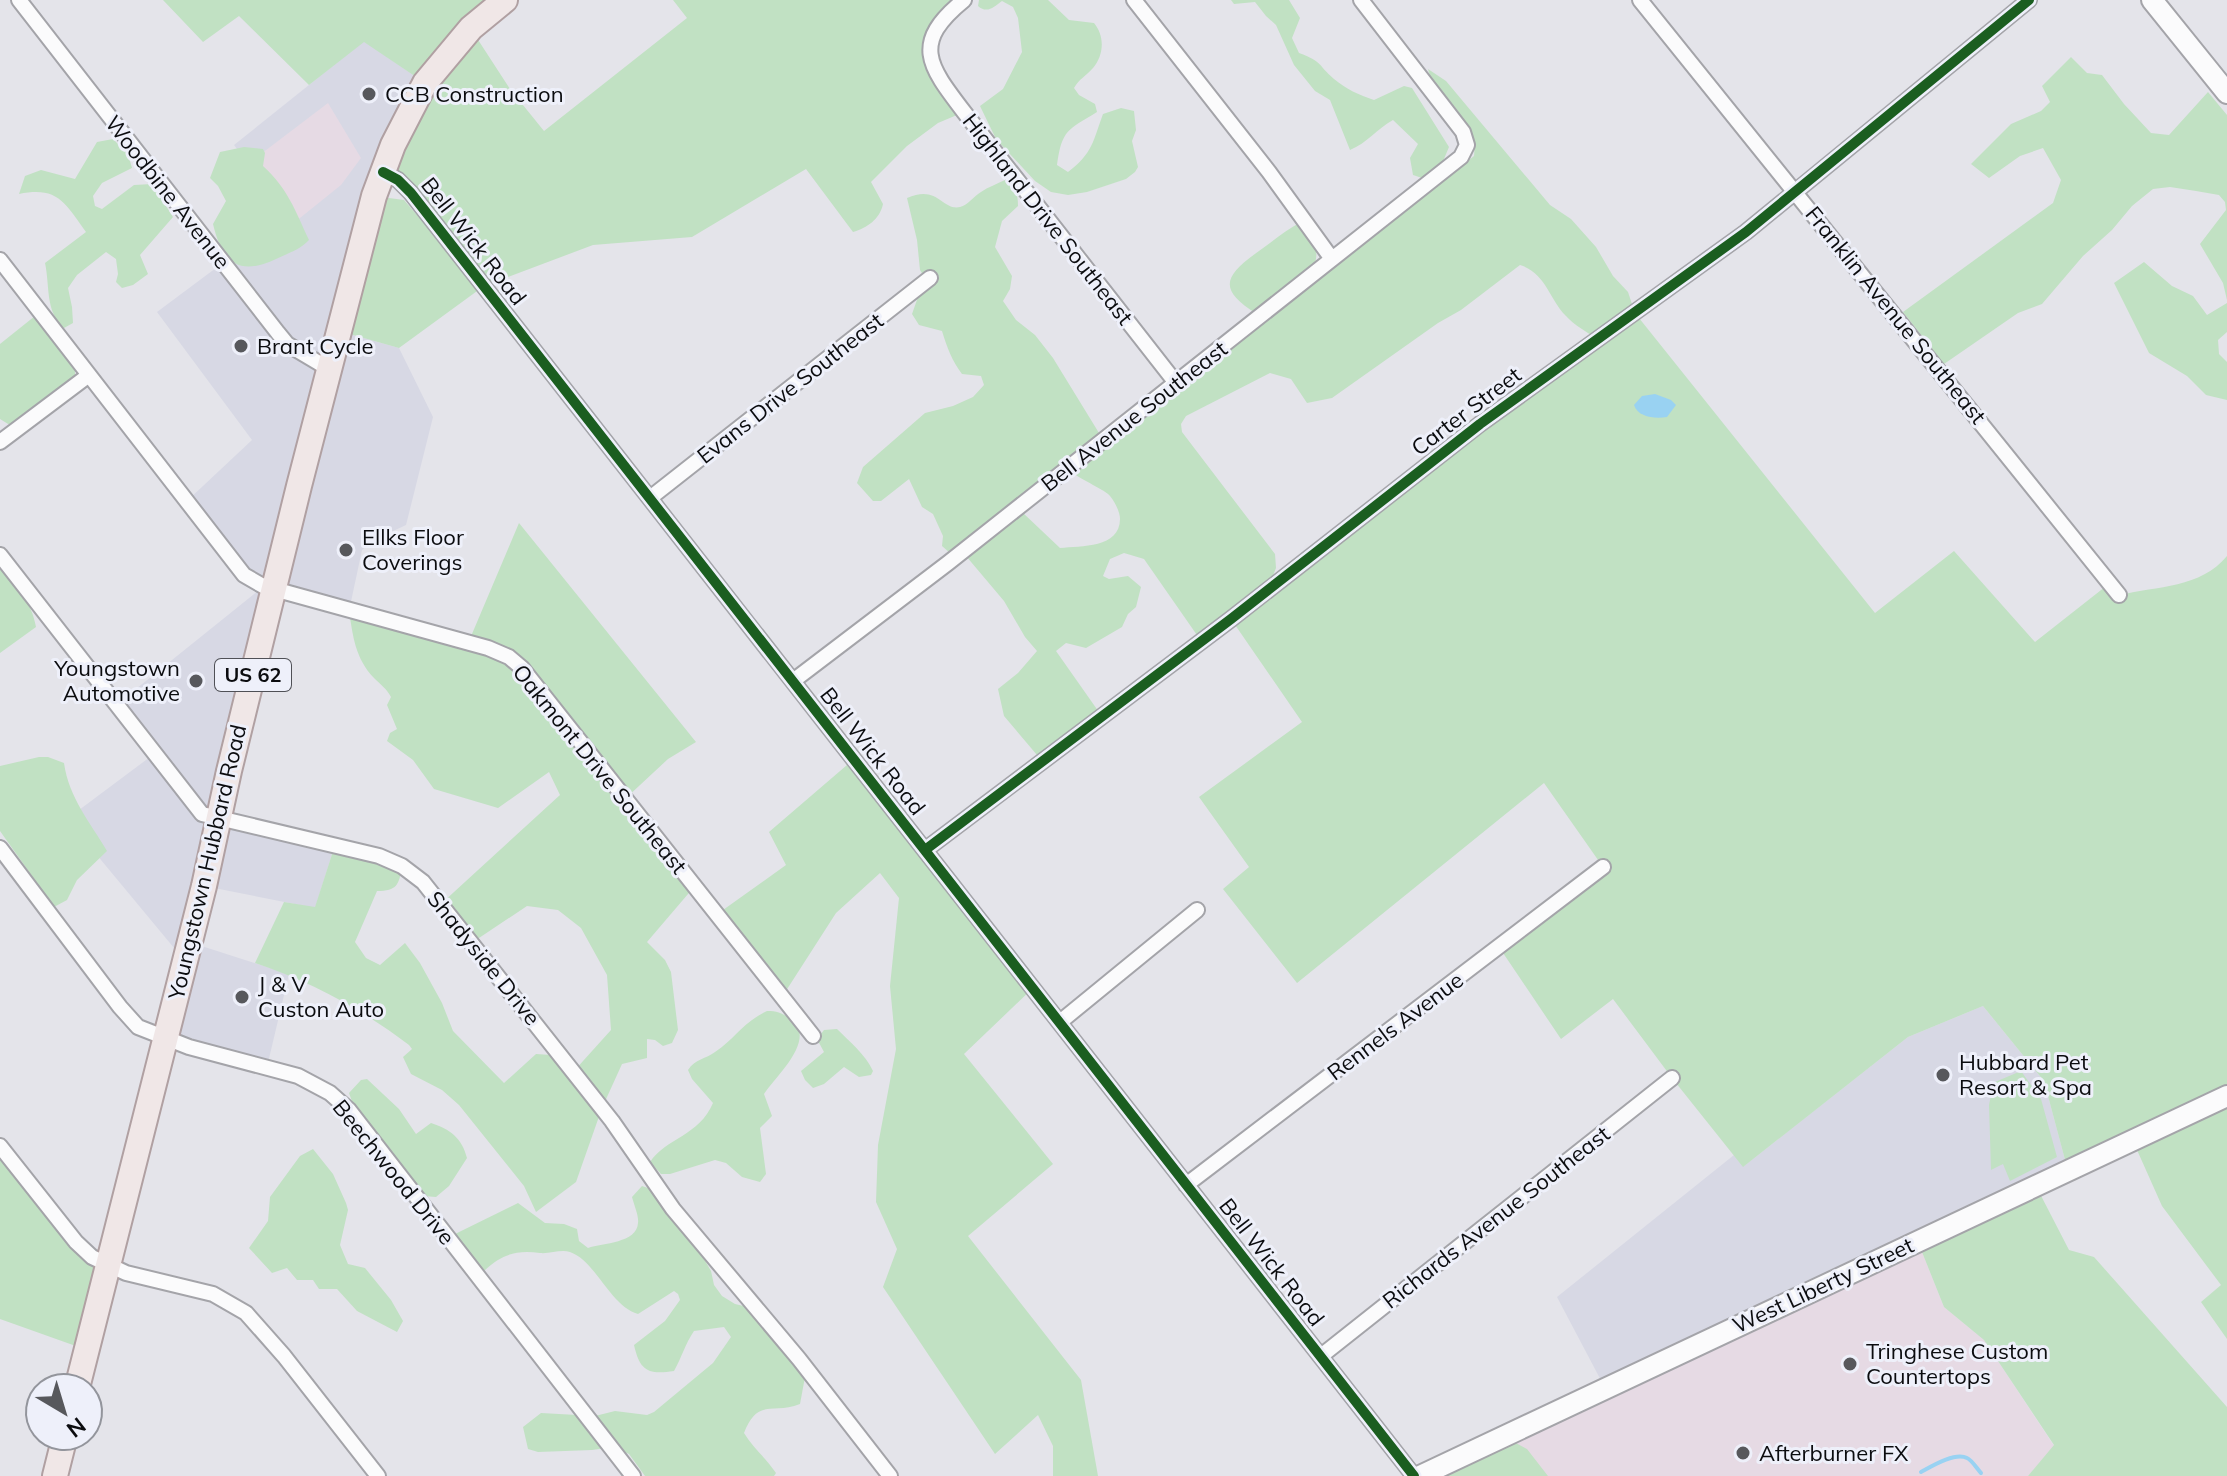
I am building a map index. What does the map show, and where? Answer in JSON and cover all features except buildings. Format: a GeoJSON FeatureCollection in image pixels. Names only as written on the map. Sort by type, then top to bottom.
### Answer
{"type":"FeatureCollection","features":[{"type":"Feature","properties":{"kind":"main road","name":"Youngstown Hubbard Road"},"geometry":{"type":"LineString","coordinates":[[81,1372],[374,196],[393,145],[425,83],[471,28],[505,0]]}},
{"type":"Feature","properties":{"kind":"main road"},"geometry":{"type":"LineString","coordinates":[[2152,0],[2227,93]]}},
{"type":"Feature","properties":{"kind":"main road","name":"West Liberty Street"},"geometry":{"type":"LineString","coordinates":[[1420,1476],[2227,1096]]}},
{"type":"Feature","properties":{"kind":"main road"},"geometry":{"type":"LineString","coordinates":[[55,1476],[61,1452]]}},
{"type":"Feature","properties":{"kind":"street","name":"Woodbine Avenue"},"geometry":{"type":"LineString","coordinates":[[19,0],[287,344],[329,369]]}},
{"type":"Feature","properties":{"kind":"street","name":"Highland Drive Southeast"},"geometry":{"type":"LineString","coordinates":[[964,0],[934,30],[930,50],[932,63],[943,84],[1176,383]]}},
{"type":"Feature","properties":{"kind":"street"},"geometry":{"type":"LineString","coordinates":[[1134,0],[1269,172],[1332,259]]}},
{"type":"Feature","properties":{"kind":"street","name":"Bell Avenue Southeast"},"geometry":{"type":"LineString","coordinates":[[793,681],[1461,157],[1467,145],[1463,132],[1361,0]]}},
{"type":"Feature","properties":{"kind":"street","name":"Franklin Avenue Southeast"},"geometry":{"type":"LineString","coordinates":[[1640,0],[2119,595]]}},
{"type":"Feature","properties":{"kind":"street","name":"Carter Street"},"geometry":{"type":"LineString","coordinates":[[925,850],[1206,638],[1470,432],[1690,274],[2029,0]]}},
{"type":"Feature","properties":{"kind":"street","name":"Bell Wick Road"},"geometry":{"type":"LineString","coordinates":[[383,172],[398,180],[411,193],[1414,1476]]}},
{"type":"Feature","properties":{"kind":"street","name":"Oakmont Drive Southeast"},"geometry":{"type":"LineString","coordinates":[[0,260],[244,575],[274,590],[469,642],[509,657],[534,680],[813,1036]]}},
{"type":"Feature","properties":{"kind":"street","name":"Evans Drive Southeast"},"geometry":{"type":"LineString","coordinates":[[650,498],[930,278]]}},
{"type":"Feature","properties":{"kind":"street"},"geometry":{"type":"LineString","coordinates":[[0,442],[89,375]]}},
{"type":"Feature","properties":{"kind":"street","name":"Shadyside Drive"},"geometry":{"type":"LineString","coordinates":[[0,555],[202,814],[379,856],[402,866],[423,882],[607,1115],[673,1209],[799,1359],[890,1476]]}},
{"type":"Feature","properties":{"kind":"street","name":"Beechwood Drive"},"geometry":{"type":"LineString","coordinates":[[0,848],[138,1027],[195,1049],[298,1076],[340,1101],[633,1476]]}},
{"type":"Feature","properties":{"kind":"street","name":"Rennels Avenue"},"geometry":{"type":"LineString","coordinates":[[1186,1185],[1603,867]]}},
{"type":"Feature","properties":{"kind":"street"},"geometry":{"type":"LineString","coordinates":[[1060,1022],[1197,910]]}},
{"type":"Feature","properties":{"kind":"street","name":"Richards Avenue Southeast"},"geometry":{"type":"LineString","coordinates":[[1321,1356],[1672,1078]]}},
{"type":"Feature","properties":{"kind":"street"},"geometry":{"type":"LineString","coordinates":[[0,1146],[76,1242],[92,1257],[126,1273],[213,1294],[246,1313],[284,1356],[378,1476]]}},
{"type":"Feature","properties":{"kind":"shaded area"},"geometry":{"type":"Polygon","coordinates":[[[364,41],[425,83],[339,331],[399,348],[433,417],[406,525],[376,539],[362,550],[349,611],[274,590],[219,819],[335,845],[315,908],[204,886],[189,942],[289,974],[267,1067],[165,1038],[184,960],[67,819],[154,754],[116,705],[263,587],[187,501],[252,440],[157,312],[287,215],[234,145],[364,41]]]}},
{"type":"Feature","properties":{"kind":"shaded area"},"geometry":{"type":"Polygon","coordinates":[[[328,103],[361,158],[341,185],[295,222],[249,163],[328,103]]]}},
{"type":"Feature","properties":{"kind":"shaded area"},"geometry":{"type":"Polygon","coordinates":[[[1983,1006],[2044,1081],[2068,1171],[1605,1388],[1557,1297],[1734,1155],[1744,1166],[1908,1037],[1983,1006]]]}},
{"type":"Feature","properties":{"kind":"shaded area"},"geometry":{"type":"Polygon","coordinates":[[[1918,1242],[1944,1307],[1984,1340],[2054,1446],[2028,1476],[1420,1476],[1918,1242]]]}},
{"type":"Feature","properties":{"kind":"green space"},"geometry":{"type":"Polygon","coordinates":[[[163,0],[505,0],[471,29],[510,89],[544,131],[687,18],[673,0],[964,0],[930,44],[964,112],[938,123],[907,146],[871,182],[883,204],[876,218],[858,230],[853,232],[806,169],[692,237],[593,245],[484,286],[399,348],[339,331],[374,196],[404,200],[423,222],[428,215],[392,176],[425,83],[364,42],[309,85],[239,16],[203,42],[163,0]]]}},
{"type":"Feature","properties":{"kind":"green space"},"geometry":{"type":"Polygon","coordinates":[[[979,0],[1048,0],[1069,20],[1094,23],[1102,46],[1099,57],[1074,88],[1079,95],[1095,104],[1097,112],[1064,137],[1057,165],[1068,172],[1083,159],[1103,114],[1121,108],[1134,111],[1136,130],[1132,141],[1138,167],[1135,172],[1126,179],[1087,192],[1068,195],[1051,192],[1035,181],[996,139],[980,106],[1003,89],[1022,52],[1018,18],[1013,7],[1002,1],[990,9],[984,9],[978,6],[979,0]]]}},
{"type":"Feature","properties":{"kind":"green space"},"geometry":{"type":"Polygon","coordinates":[[[1231,0],[1289,0],[1300,18],[1292,38],[1299,53],[1316,61],[1334,79],[1353,91],[1374,100],[1404,86],[1412,88],[1449,147],[1441,166],[1425,179],[1413,175],[1410,158],[1418,144],[1393,120],[1350,150],[1330,100],[1315,91],[1294,65],[1276,25],[1255,2],[1234,4],[1231,0]]]}},
{"type":"Feature","properties":{"kind":"green space"},"geometry":{"type":"Polygon","coordinates":[[[2071,57],[2087,73],[2102,75],[2151,133],[2169,135],[2208,92],[2227,115],[2227,300],[2223,283],[2200,244],[2226,210],[2225,202],[2219,195],[2170,187],[2153,189],[2083,256],[2042,304],[2018,313],[1944,364],[1903,312],[2053,203],[2061,180],[2043,148],[2020,156],[1989,178],[1971,164],[2011,124],[2041,111],[2050,102],[2042,86],[2071,57]]]}},
{"type":"Feature","properties":{"kind":"green space"},"geometry":{"type":"Polygon","coordinates":[[[1428,69],[1446,81],[1550,205],[1571,219],[1596,247],[1613,276],[1628,292],[1635,313],[1875,613],[1954,551],[2035,642],[2110,583],[2120,595],[2178,584],[2205,574],[2227,556],[2227,1339],[2201,1302],[2221,1285],[2162,1206],[2133,1141],[2068,1171],[2044,1081],[1983,1006],[1908,1037],[1743,1167],[1613,999],[1561,1039],[1499,947],[1603,867],[1544,783],[1297,983],[1223,889],[1249,867],[1199,797],[1302,722],[1231,619],[1597,339],[1566,316],[1541,280],[1529,269],[1520,265],[1461,310],[1332,398],[1307,403],[1291,379],[1270,373],[1186,416],[1181,424],[1182,432],[1275,554],[1276,568],[1270,583],[1199,638],[1144,559],[1124,553],[1110,559],[1103,576],[1109,579],[1128,576],[1141,587],[1136,607],[1128,614],[1122,627],[1086,648],[1066,643],[1056,651],[1101,715],[1048,753],[1037,755],[1004,716],[998,689],[1018,673],[1037,651],[1004,601],[966,556],[1022,512],[1060,548],[1098,544],[1114,535],[1120,519],[1114,501],[1073,473],[1474,156],[1474,145],[1466,124],[1430,77],[1428,69]]]}},
{"type":"Feature","properties":{"kind":"green space"},"geometry":{"type":"Polygon","coordinates":[[[113,139],[128,154],[132,168],[102,183],[93,196],[95,206],[102,209],[134,185],[152,184],[173,217],[140,255],[148,274],[133,285],[122,288],[116,282],[116,259],[106,252],[77,275],[68,288],[73,323],[64,328],[51,306],[45,263],[86,232],[66,205],[52,195],[43,192],[19,194],[25,176],[41,170],[75,179],[97,142],[113,139]]]}},
{"type":"Feature","properties":{"kind":"green space"},"geometry":{"type":"Polygon","coordinates":[[[244,147],[263,149],[263,166],[285,192],[309,240],[289,253],[251,266],[234,262],[221,248],[213,224],[226,201],[210,178],[220,152],[244,147]]]}},
{"type":"Feature","properties":{"kind":"green space"},"geometry":{"type":"Polygon","coordinates":[[[1005,180],[1015,191],[1018,206],[1002,221],[995,247],[1012,276],[1010,289],[1003,301],[1016,320],[1035,335],[1053,358],[1099,433],[950,553],[942,546],[943,536],[933,514],[922,507],[909,479],[881,501],[873,501],[857,483],[863,467],[925,413],[973,397],[984,385],[981,376],[962,374],[950,354],[942,331],[919,325],[912,314],[918,297],[929,285],[920,270],[907,198],[926,194],[948,205],[960,207],[1005,180]]]}},
{"type":"Feature","properties":{"kind":"green space"},"geometry":{"type":"Polygon","coordinates":[[[1301,222],[1316,248],[1314,266],[1257,314],[1231,290],[1232,275],[1247,260],[1301,222]]]}},
{"type":"Feature","properties":{"kind":"green space"},"geometry":{"type":"Polygon","coordinates":[[[2144,262],[2172,286],[2193,296],[2207,315],[2227,303],[2227,332],[2218,340],[2219,354],[2227,362],[2227,400],[2206,395],[2187,376],[2149,353],[2114,283],[2144,262]]]}},
{"type":"Feature","properties":{"kind":"green space"},"geometry":{"type":"Polygon","coordinates":[[[35,316],[75,369],[75,376],[13,427],[0,419],[0,344],[35,316]]]}},
{"type":"Feature","properties":{"kind":"green space"},"geometry":{"type":"Polygon","coordinates":[[[519,523],[696,742],[668,759],[625,799],[694,887],[647,942],[665,960],[671,972],[678,1030],[672,1043],[663,1046],[647,1039],[647,1058],[622,1064],[602,1108],[576,1182],[536,1212],[524,1186],[459,1105],[442,1090],[411,1074],[403,1057],[412,1049],[409,1045],[335,998],[296,978],[255,963],[284,902],[315,907],[335,845],[402,866],[396,886],[377,891],[355,942],[366,958],[380,965],[405,943],[442,1003],[453,1031],[504,1083],[536,1054],[551,1055],[574,1071],[611,1030],[607,975],[581,928],[558,910],[527,906],[473,942],[442,903],[560,795],[549,772],[498,808],[434,789],[413,760],[387,741],[390,733],[397,729],[387,705],[391,697],[363,663],[352,629],[349,611],[469,641],[519,523]]]}},
{"type":"Feature","properties":{"kind":"green space"},"geometry":{"type":"Polygon","coordinates":[[[0,565],[27,601],[36,627],[0,653],[0,565]]]}},
{"type":"Feature","properties":{"kind":"green space"},"geometry":{"type":"Polygon","coordinates":[[[39,757],[64,763],[75,799],[107,851],[77,880],[67,900],[54,907],[0,831],[0,766],[39,757]]]}},
{"type":"Feature","properties":{"kind":"green space"},"geometry":{"type":"Polygon","coordinates":[[[854,759],[1033,988],[964,1054],[1053,1164],[968,1236],[1081,1380],[1098,1476],[1053,1476],[1053,1446],[1038,1415],[995,1454],[883,1287],[897,1249],[876,1202],[878,1145],[896,1049],[890,986],[899,898],[880,873],[836,913],[782,997],[716,915],[786,865],[769,832],[854,759]]]}},
{"type":"Feature","properties":{"kind":"green space"},"geometry":{"type":"Polygon","coordinates":[[[767,1011],[791,1019],[798,1027],[800,1036],[786,1067],[764,1094],[772,1116],[760,1128],[766,1174],[760,1182],[742,1177],[726,1163],[715,1160],[661,1174],[650,1162],[665,1147],[700,1123],[713,1103],[688,1070],[767,1011]]]}},
{"type":"Feature","properties":{"kind":"green space"},"geometry":{"type":"Polygon","coordinates":[[[837,1029],[862,1054],[873,1071],[871,1075],[859,1077],[844,1067],[824,1084],[813,1088],[801,1071],[824,1052],[817,1039],[824,1030],[837,1029]]]}},
{"type":"Feature","properties":{"kind":"green space"},"geometry":{"type":"Polygon","coordinates":[[[2021,1071],[2041,1099],[2057,1157],[2010,1181],[2003,1164],[1991,1170],[1989,1105],[1991,1095],[1995,1093],[1995,1082],[2021,1071]]]}},
{"type":"Feature","properties":{"kind":"green space"},"geometry":{"type":"Polygon","coordinates":[[[367,1079],[399,1109],[416,1134],[431,1123],[449,1131],[462,1145],[467,1158],[449,1186],[436,1197],[423,1196],[353,1104],[349,1093],[361,1080],[367,1079]]]}},
{"type":"Feature","properties":{"kind":"green space"},"geometry":{"type":"Polygon","coordinates":[[[0,1146],[76,1242],[109,1264],[87,1350],[0,1319],[0,1146]]]}},
{"type":"Feature","properties":{"kind":"green space"},"geometry":{"type":"Polygon","coordinates":[[[313,1149],[333,1174],[346,1203],[348,1210],[340,1245],[348,1264],[365,1268],[391,1300],[403,1321],[397,1332],[357,1311],[337,1289],[319,1289],[313,1280],[297,1280],[287,1268],[272,1273],[249,1248],[268,1221],[270,1197],[300,1156],[313,1149]]]}},
{"type":"Feature","properties":{"kind":"green space"},"geometry":{"type":"Polygon","coordinates":[[[642,1186],[651,1189],[696,1245],[722,1296],[735,1304],[752,1308],[805,1377],[800,1404],[761,1411],[749,1422],[744,1433],[776,1473],[774,1476],[645,1476],[629,1454],[613,1447],[538,1452],[528,1449],[523,1427],[541,1413],[595,1416],[615,1411],[647,1415],[654,1412],[713,1363],[731,1337],[724,1327],[694,1331],[674,1371],[646,1369],[639,1361],[634,1345],[665,1321],[680,1300],[674,1291],[638,1314],[619,1302],[588,1264],[570,1252],[516,1253],[503,1257],[484,1271],[453,1235],[518,1203],[545,1223],[564,1224],[577,1229],[579,1241],[588,1248],[618,1241],[636,1230],[638,1217],[632,1197],[642,1186]]]}},
{"type":"Feature","properties":{"kind":"green space"},"geometry":{"type":"Polygon","coordinates":[[[2036,1186],[2069,1250],[2094,1257],[2227,1407],[2227,1476],[2028,1476],[2054,1445],[1984,1340],[1944,1307],[1918,1242],[2036,1186]]]}},
{"type":"Feature","properties":{"kind":"green space"},"geometry":{"type":"Polygon","coordinates":[[[1514,1442],[1527,1449],[1548,1476],[1444,1476],[1514,1442]]]}},
{"type":"Feature","properties":{"kind":"water"},"geometry":{"type":"Polygon","coordinates":[[[1655,394],[1676,405],[1667,417],[1647,416],[1636,409],[1634,405],[1642,396],[1655,394]]]}},
{"type":"Feature","properties":{"kind":"waterway"},"geometry":{"type":"LineString","coordinates":[[1921,1472],[1944,1460],[1962,1457],[1971,1461],[1981,1473]]}},
{"type":"Feature","properties":{"kind":"cycle path"},"geometry":{"type":"LineString","coordinates":[[925,850],[1231,619],[1480,424],[1746,232],[2029,0]]}},
{"type":"Feature","properties":{"kind":"cycle path"},"geometry":{"type":"LineString","coordinates":[[383,172],[398,180],[411,193],[1414,1476]]}},
{"type":"Feature","properties":{"kind":"place","name":"CCB Construction"},"geometry":{"type":"Point","coordinates":[369,94]}},
{"type":"Feature","properties":{"kind":"place","name":"Brant Cycle"},"geometry":{"type":"Point","coordinates":[241,346]}},
{"type":"Feature","properties":{"kind":"place","name":"Ellks Floor Coverings"},"geometry":{"type":"Point","coordinates":[346,550]}},
{"type":"Feature","properties":{"kind":"place","name":"Youngstown Automotive"},"geometry":{"type":"Point","coordinates":[196,681]}},
{"type":"Feature","properties":{"kind":"place","name":"J & V Custon Auto"},"geometry":{"type":"Point","coordinates":[242,997]}},
{"type":"Feature","properties":{"kind":"place","name":"Hubbard Pet Resort & Spa"},"geometry":{"type":"Point","coordinates":[1943,1075]}},
{"type":"Feature","properties":{"kind":"place","name":"Tringhese Custom Countertops"},"geometry":{"type":"Point","coordinates":[1850,1364]}},
{"type":"Feature","properties":{"kind":"place","name":"Afterburner FX"},"geometry":{"type":"Point","coordinates":[1743,1453]}}]}
